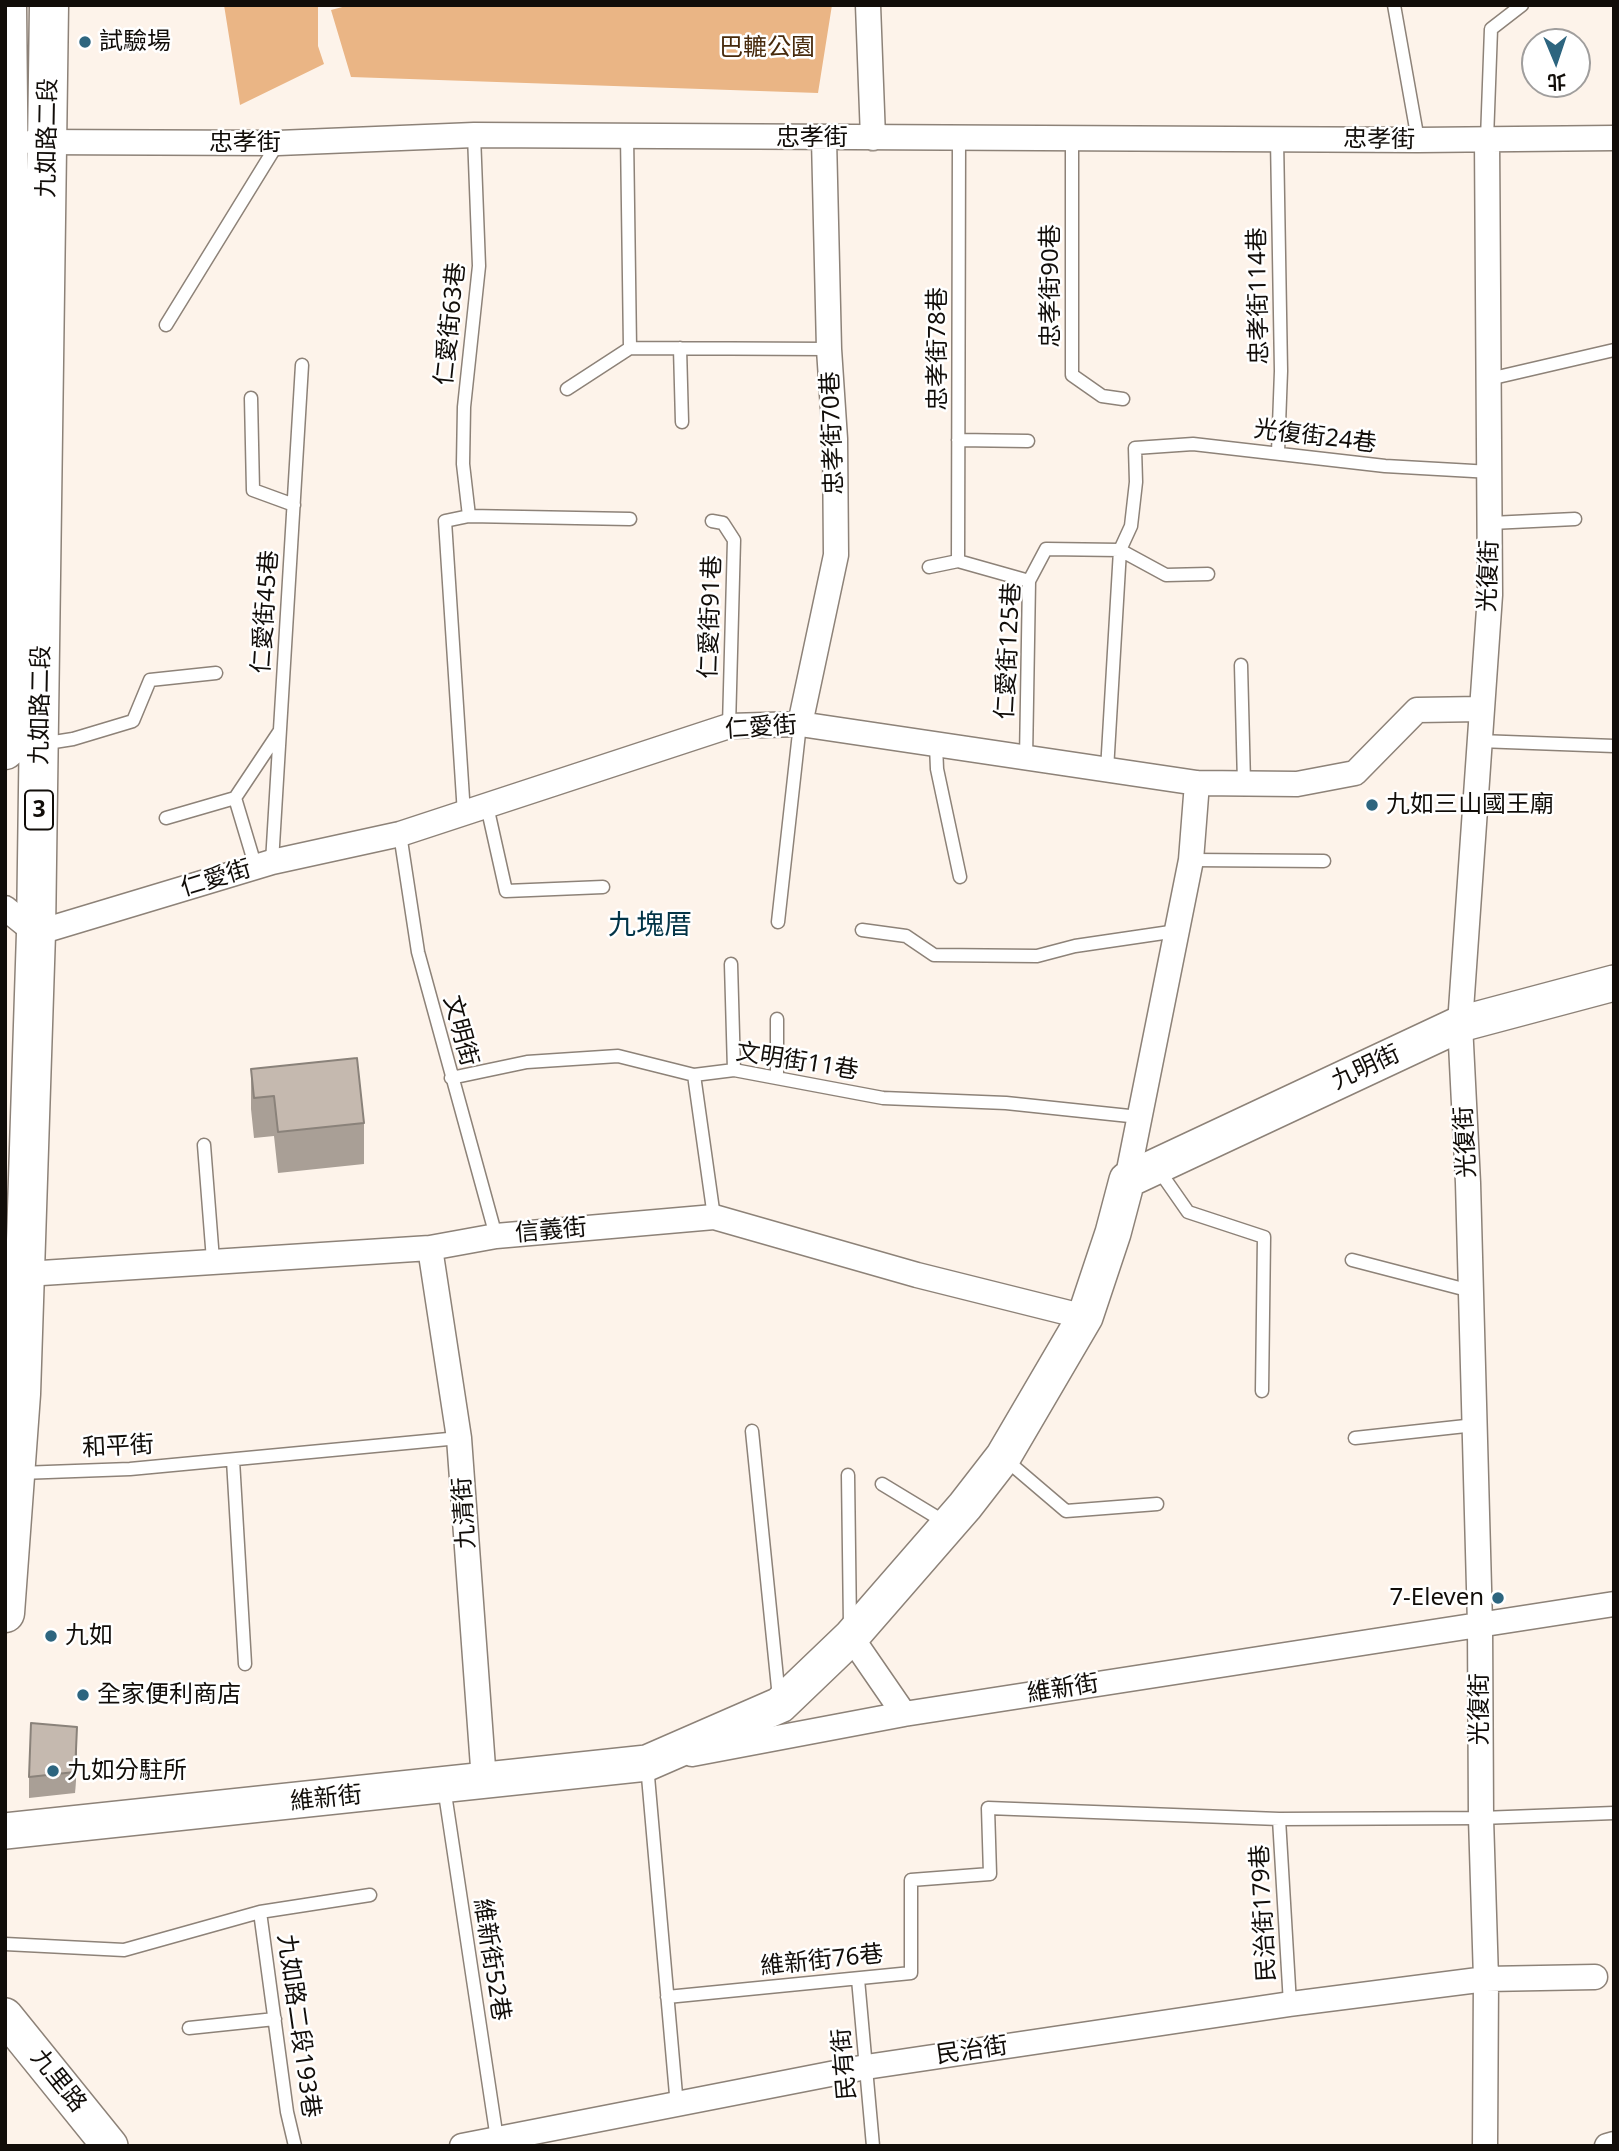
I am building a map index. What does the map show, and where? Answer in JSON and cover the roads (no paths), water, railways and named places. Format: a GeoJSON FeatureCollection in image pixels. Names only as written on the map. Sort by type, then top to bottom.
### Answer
{"type":"FeatureCollection","features":[{"type":"Feature","properties":{"kind":"main road","name":"九如路二段"},"geometry":{"type":"LineString","coordinates":[[5,1613],[16,1274],[36,933],[18,651],[23,299],[7,141],[7,5]]}},
{"type":"Feature","properties":{"kind":"main road","name":"九如路二段"},"geometry":{"type":"LineString","coordinates":[[23,299],[48,142],[49,5]]}},
{"type":"Feature","properties":{"kind":"street"},"geometry":{"type":"LineString","coordinates":[[868,5],[873,138]]}},
{"type":"Feature","properties":{"kind":"street","name":"忠孝街"},"geometry":{"type":"LineString","coordinates":[[7,141],[278,143],[474,135],[1418,141],[1614,138]]}},
{"type":"Feature","properties":{"kind":"street","name":"忠孝街70巷"},"geometry":{"type":"LineString","coordinates":[[800,724],[836,555],[835,439],[829,349],[824,139]]}},
{"type":"Feature","properties":{"kind":"street","name":"光復街"},"geometry":{"type":"LineString","coordinates":[[1485,2146],[1486,1979],[1481,1818],[1480,1624],[1460,1024],[1490,595],[1487,139]]}},
{"type":"Feature","properties":{"kind":"street","name":"仁愛街"},"geometry":{"type":"LineString","coordinates":[[36,933],[264,865],[400,834],[729,726],[800,724],[1196,783],[1297,785],[1355,773],[1417,710],[1481,709]]}},
{"type":"Feature","properties":{"kind":"street"},"geometry":{"type":"LineString","coordinates":[[1141,1172],[1139,1117],[1191,859],[1196,783]]}},
{"type":"Feature","properties":{"kind":"street"},"geometry":{"type":"LineString","coordinates":[[5,908],[36,933]]}},
{"type":"Feature","properties":{"kind":"street","name":"九明街"},"geometry":{"type":"LineString","coordinates":[[1141,1172],[1460,1024],[1614,983]]}},
{"type":"Feature","properties":{"kind":"street","name":"維新街"},"geometry":{"type":"LineString","coordinates":[[647,1763],[780,1705],[850,1637],[949,1525],[1003,1457],[1085,1317],[1113,1233],[1141,1172]]}},
{"type":"Feature","properties":{"kind":"street","name":"信義街"},"geometry":{"type":"LineString","coordinates":[[16,1274],[430,1248],[496,1236],[714,1217],[917,1275],[1085,1317]]}},
{"type":"Feature","properties":{"kind":"street","name":"九清街"},"geometry":{"type":"LineString","coordinates":[[430,1248],[459,1438],[484,1781]]}},
{"type":"Feature","properties":{"kind":"street","name":"維新街"},"geometry":{"type":"LineString","coordinates":[[5,1831],[444,1787],[647,1763],[904,1714],[1614,1604]]}},
{"type":"Feature","properties":{"kind":"street"},"geometry":{"type":"LineString","coordinates":[[850,1637],[904,1714]]}},
{"type":"Feature","properties":{"kind":"street","name":"民治街"},"geometry":{"type":"LineString","coordinates":[[462,2146],[866,2067],[1290,2004],[1486,1979],[1595,1977]]}},
{"type":"Feature","properties":{"kind":"street","name":"九里路"},"geometry":{"type":"LineString","coordinates":[[5,2016],[110,2146]]}},
{"type":"Feature","properties":{"kind":"street"},"geometry":{"type":"LineString","coordinates":[[1607,2146],[1614,2144]]}},
{"type":"Feature","properties":{"kind":"lane"},"geometry":{"type":"LineString","coordinates":[[1394,5],[1418,141]]}},
{"type":"Feature","properties":{"kind":"lane"},"geometry":{"type":"LineString","coordinates":[[1487,139],[1490,29],[1522,5]]}},
{"type":"Feature","properties":{"kind":"lane","name":"仁愛街63巷"},"geometry":{"type":"LineString","coordinates":[[470,516],[463,464],[464,418],[479,266],[474,135]]}},
{"type":"Feature","properties":{"kind":"lane"},"geometry":{"type":"LineString","coordinates":[[627,135],[630,348]]}},
{"type":"Feature","properties":{"kind":"lane","name":"忠孝街78巷"},"geometry":{"type":"LineString","coordinates":[[958,561],[959,138]]}},
{"type":"Feature","properties":{"kind":"lane","name":"忠孝街90巷"},"geometry":{"type":"LineString","coordinates":[[1072,138],[1072,375],[1102,396],[1123,399]]}},
{"type":"Feature","properties":{"kind":"lane","name":"忠孝街114巷"},"geometry":{"type":"LineString","coordinates":[[1277,139],[1281,371],[1278,452]]}},
{"type":"Feature","properties":{"kind":"lane"},"geometry":{"type":"LineString","coordinates":[[166,325],[278,143]]}},
{"type":"Feature","properties":{"kind":"lane"},"geometry":{"type":"LineString","coordinates":[[567,389],[630,348],[829,349]]}},
{"type":"Feature","properties":{"kind":"lane"},"geometry":{"type":"LineString","coordinates":[[680,348],[682,422]]}},
{"type":"Feature","properties":{"kind":"lane"},"geometry":{"type":"LineString","coordinates":[[1489,379],[1614,350]]}},
{"type":"Feature","properties":{"kind":"lane","name":"仁愛街45巷"},"geometry":{"type":"LineString","coordinates":[[264,865],[279,732],[302,365]]}},
{"type":"Feature","properties":{"kind":"lane"},"geometry":{"type":"LineString","coordinates":[[251,398],[253,490],[294,505]]}},
{"type":"Feature","properties":{"kind":"lane"},"geometry":{"type":"LineString","coordinates":[[958,440],[1028,441]]}},
{"type":"Feature","properties":{"kind":"lane","name":"光復街24巷"},"geometry":{"type":"LineString","coordinates":[[1119,550],[1131,526],[1136,482],[1135,447],[1192,444],[1385,466],[1491,472]]}},
{"type":"Feature","properties":{"kind":"lane"},"geometry":{"type":"LineString","coordinates":[[603,887],[506,891],[475,810],[445,521],[470,516],[630,519]]}},
{"type":"Feature","properties":{"kind":"lane"},"geometry":{"type":"LineString","coordinates":[[1490,523],[1575,519]]}},
{"type":"Feature","properties":{"kind":"lane","name":"仁愛街91巷"},"geometry":{"type":"LineString","coordinates":[[712,521],[723,523],[734,540],[729,726]]}},
{"type":"Feature","properties":{"kind":"lane","name":"仁愛街125巷"},"geometry":{"type":"LineString","coordinates":[[1026,759],[1025,679],[1029,581],[1046,549],[1119,550],[1166,575],[1208,574]]}},
{"type":"Feature","properties":{"kind":"lane"},"geometry":{"type":"LineString","coordinates":[[1107,770],[1119,550]]}},
{"type":"Feature","properties":{"kind":"lane"},"geometry":{"type":"LineString","coordinates":[[929,567],[958,561],[1029,581]]}},
{"type":"Feature","properties":{"kind":"lane"},"geometry":{"type":"LineString","coordinates":[[1241,665],[1244,783]]}},
{"type":"Feature","properties":{"kind":"lane"},"geometry":{"type":"LineString","coordinates":[[23,747],[73,739],[133,721],[150,680],[216,673]]}},
{"type":"Feature","properties":{"kind":"lane"},"geometry":{"type":"LineString","coordinates":[[778,922],[800,724]]}},
{"type":"Feature","properties":{"kind":"lane"},"geometry":{"type":"LineString","coordinates":[[166,818],[235,798],[279,732]]}},
{"type":"Feature","properties":{"kind":"lane"},"geometry":{"type":"LineString","coordinates":[[1479,741],[1614,746]]}},
{"type":"Feature","properties":{"kind":"lane"},"geometry":{"type":"LineString","coordinates":[[936,745],[937,769],[960,877]]}},
{"type":"Feature","properties":{"kind":"lane"},"geometry":{"type":"LineString","coordinates":[[235,798],[264,865]]}},
{"type":"Feature","properties":{"kind":"lane","name":"文明街"},"geometry":{"type":"LineString","coordinates":[[400,834],[418,952],[496,1236]]}},
{"type":"Feature","properties":{"kind":"lane"},"geometry":{"type":"LineString","coordinates":[[1191,859],[1324,860]]}},
{"type":"Feature","properties":{"kind":"lane"},"geometry":{"type":"LineString","coordinates":[[862,930],[906,936],[934,955],[1037,956],[1075,946],[1177,931]]}},
{"type":"Feature","properties":{"kind":"lane"},"geometry":{"type":"LineString","coordinates":[[732,964],[734,1070]]}},
{"type":"Feature","properties":{"kind":"lane"},"geometry":{"type":"LineString","coordinates":[[776,1078],[777,1019]]}},
{"type":"Feature","properties":{"kind":"lane","name":"文明街11巷"},"geometry":{"type":"LineString","coordinates":[[451,1078],[527,1062],[618,1056],[694,1074],[734,1070],[883,1098],[1006,1103],[1139,1117]]}},
{"type":"Feature","properties":{"kind":"lane"},"geometry":{"type":"LineString","coordinates":[[694,1074],[714,1217]]}},
{"type":"Feature","properties":{"kind":"lane"},"geometry":{"type":"LineString","coordinates":[[204,1145],[213,1260]]}},
{"type":"Feature","properties":{"kind":"lane"},"geometry":{"type":"LineString","coordinates":[[1141,1172],[1188,1212],[1264,1237],[1262,1391]]}},
{"type":"Feature","properties":{"kind":"lane"},"geometry":{"type":"LineString","coordinates":[[1352,1260],[1471,1292]]}},
{"type":"Feature","properties":{"kind":"lane"},"geometry":{"type":"LineString","coordinates":[[1355,1438],[1475,1425]]}},
{"type":"Feature","properties":{"kind":"lane"},"geometry":{"type":"LineString","coordinates":[[752,1431],[780,1705]]}},
{"type":"Feature","properties":{"kind":"lane","name":"和平街"},"geometry":{"type":"LineString","coordinates":[[11,1473],[130,1469],[459,1438]]}},
{"type":"Feature","properties":{"kind":"lane"},"geometry":{"type":"LineString","coordinates":[[1003,1457],[1066,1511],[1157,1504]]}},
{"type":"Feature","properties":{"kind":"lane"},"geometry":{"type":"LineString","coordinates":[[233,1460],[245,1664]]}},
{"type":"Feature","properties":{"kind":"lane"},"geometry":{"type":"LineString","coordinates":[[848,1475],[850,1637]]}},
{"type":"Feature","properties":{"kind":"lane"},"geometry":{"type":"LineString","coordinates":[[882,1484],[949,1525]]}},
{"type":"Feature","properties":{"kind":"lane"},"geometry":{"type":"LineString","coordinates":[[647,1763],[677,2106]]}},
{"type":"Feature","properties":{"kind":"lane","name":"維新街52巷"},"geometry":{"type":"LineString","coordinates":[[444,1787],[497,2139]]}},
{"type":"Feature","properties":{"kind":"lane","name":"維新街76巷"},"geometry":{"type":"LineString","coordinates":[[667,1997],[911,1973],[911,1880],[990,1874],[988,1808],[1279,1819]]}},
{"type":"Feature","properties":{"kind":"lane"},"geometry":{"type":"LineString","coordinates":[[1279,1819],[1481,1818],[1614,1813]]}},
{"type":"Feature","properties":{"kind":"lane","name":"民治街179巷"},"geometry":{"type":"LineString","coordinates":[[1279,1819],[1290,2004]]}},
{"type":"Feature","properties":{"kind":"lane","name":"九如路二段193巷"},"geometry":{"type":"LineString","coordinates":[[5,1944],[124,1951],[260,1912],[370,1895]]}},
{"type":"Feature","properties":{"kind":"lane","name":"九如路二段193巷"},"geometry":{"type":"LineString","coordinates":[[260,1912],[287,2112],[295,2146]]}},
{"type":"Feature","properties":{"kind":"lane","name":"民有街"},"geometry":{"type":"LineString","coordinates":[[858,1979],[873,2146]]}},
{"type":"Feature","properties":{"kind":"lane"},"geometry":{"type":"LineString","coordinates":[[188,2028],[275,2019]]}},
{"type":"Feature","properties":{"kind":"place","name":"試驗場"},"geometry":{"type":"Point","coordinates":[85,42]}},
{"type":"Feature","properties":{"kind":"place","name":"九如三山國王廟"},"geometry":{"type":"Point","coordinates":[1372,805]}},
{"type":"Feature","properties":{"kind":"place","name":"7-Eleven"},"geometry":{"type":"Point","coordinates":[1498,1598]}},
{"type":"Feature","properties":{"kind":"place","name":"九如"},"geometry":{"type":"Point","coordinates":[51,1636]}},
{"type":"Feature","properties":{"kind":"place","name":"全家便利商店"},"geometry":{"type":"Point","coordinates":[83,1695]}},
{"type":"Feature","properties":{"kind":"place","name":"九如分駐所"},"geometry":{"type":"Point","coordinates":[53,1771]}},
{"type":"Feature","properties":{"kind":"district","name":"九塊厝"},"geometry":{"type":"Point","coordinates":[650,926]}},
{"type":"Feature","properties":{"kind":"park label","name":"巴轆公園"},"geometry":{"type":"Point","coordinates":[767,48]}}]}
